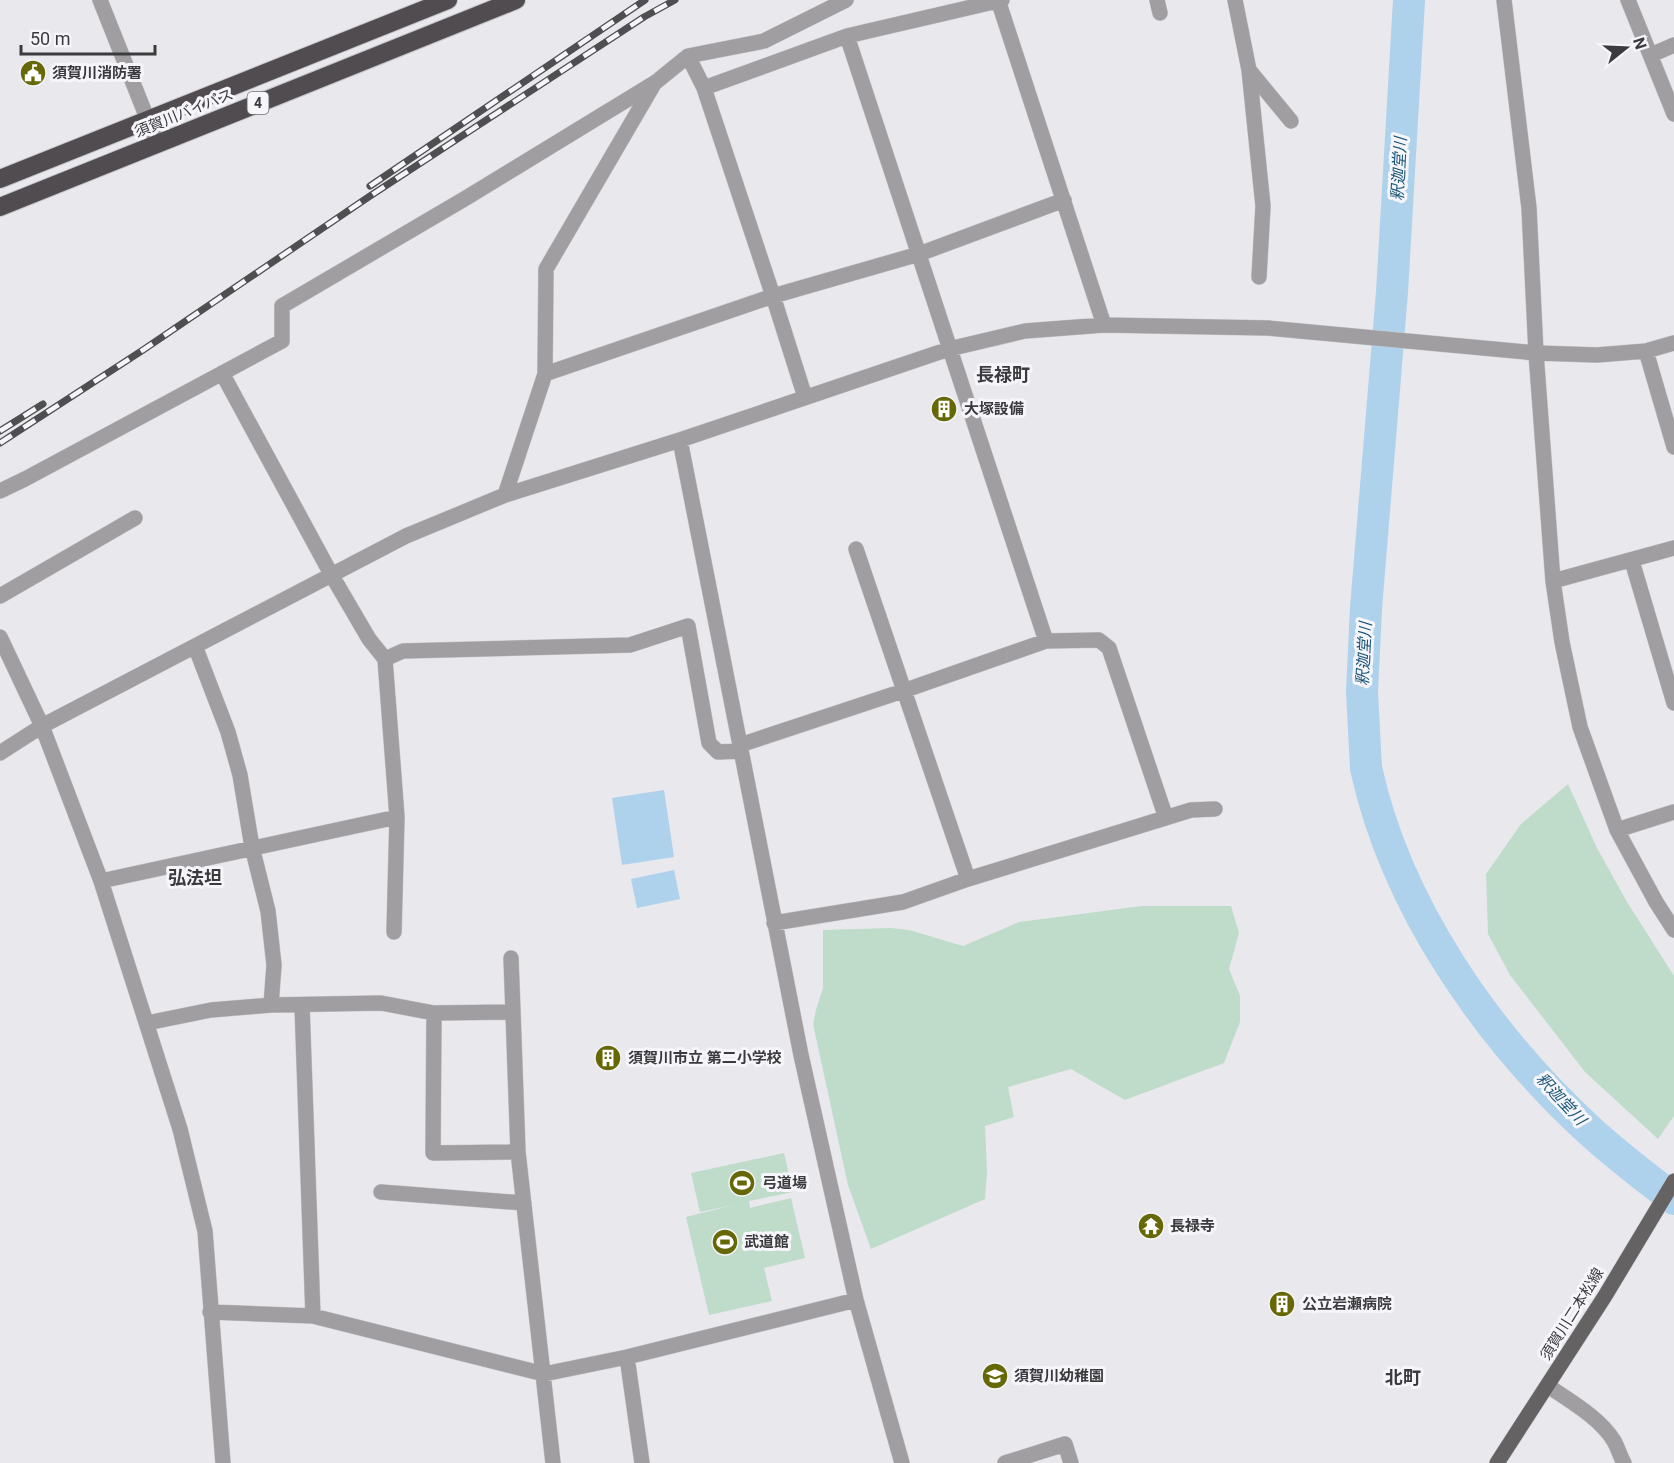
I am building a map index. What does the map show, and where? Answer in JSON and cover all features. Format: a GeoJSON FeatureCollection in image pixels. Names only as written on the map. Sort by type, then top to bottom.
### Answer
{"type":"FeatureCollection","features":[{"type":"Feature","properties":{"kind":"highway","name":"須賀川バイパス"},"geometry":{"type":"LineString","coordinates":[[0,179],[448,0]]}},
{"type":"Feature","properties":{"kind":"highway","name":"須賀川バイパス"},"geometry":{"type":"LineString","coordinates":[[0,207],[516,0]]}},
{"type":"Feature","properties":{"kind":"main road","name":"須賀川二本松線"},"geometry":{"type":"LineString","coordinates":[[1497,1463],[1548,1386],[1674,1181]]}},
{"type":"Feature","properties":{"kind":"street"},"geometry":{"type":"LineString","coordinates":[[100,0],[157,143]]}},
{"type":"Feature","properties":{"kind":"street"},"geometry":{"type":"LineString","coordinates":[[0,491],[282,341],[282,306],[466,198],[656,82],[688,56],[764,41],[846,0]]}},
{"type":"Feature","properties":{"kind":"street"},"geometry":{"type":"LineString","coordinates":[[704,88],[847,36],[1000,0],[1104,325]]}},
{"type":"Feature","properties":{"kind":"street"},"geometry":{"type":"LineString","coordinates":[[1235,0],[1249,70],[1263,206],[1259,277]]}},
{"type":"Feature","properties":{"kind":"street"},"geometry":{"type":"LineString","coordinates":[[1504,0],[1529,208],[1536,353],[1553,581],[1562,642],[1580,727],[1617,830],[1674,930]]}},
{"type":"Feature","properties":{"kind":"street"},"geometry":{"type":"LineString","coordinates":[[1628,0],[1674,114]]}},
{"type":"Feature","properties":{"kind":"street"},"geometry":{"type":"LineString","coordinates":[[847,36],[1046,641]]}},
{"type":"Feature","properties":{"kind":"street"},"geometry":{"type":"LineString","coordinates":[[1651,55],[1674,45]]}},
{"type":"Feature","properties":{"kind":"street"},"geometry":{"type":"LineString","coordinates":[[688,56],[704,88],[805,397]]}},
{"type":"Feature","properties":{"kind":"street"},"geometry":{"type":"LineString","coordinates":[[1249,70],[1291,121]]}},
{"type":"Feature","properties":{"kind":"street"},"geometry":{"type":"LineString","coordinates":[[505,495],[545,374],[546,269],[656,82]]}},
{"type":"Feature","properties":{"kind":"street"},"geometry":{"type":"LineString","coordinates":[[545,374],[773,296],[919,254],[1064,200]]}},
{"type":"Feature","properties":{"kind":"street"},"geometry":{"type":"LineString","coordinates":[[0,753],[42,726],[405,537],[505,495],[680,440],[949,349],[1025,331],[1104,325],[1268,328],[1536,353],[1596,356],[1646,351],[1674,343]]}},
{"type":"Feature","properties":{"kind":"street"},"geometry":{"type":"LineString","coordinates":[[1646,351],[1674,447]]}},
{"type":"Feature","properties":{"kind":"street"},"geometry":{"type":"LineString","coordinates":[[222,372],[332,574],[369,639],[385,659],[397,817],[394,932]]}},
{"type":"Feature","properties":{"kind":"street"},"geometry":{"type":"LineString","coordinates":[[680,440],[774,923],[831,1193],[856,1300],[902,1463]]}},
{"type":"Feature","properties":{"kind":"street"},"geometry":{"type":"LineString","coordinates":[[0,596],[135,518]]}},
{"type":"Feature","properties":{"kind":"street"},"geometry":{"type":"LineString","coordinates":[[1553,581],[1674,548]]}},
{"type":"Feature","properties":{"kind":"street"},"geometry":{"type":"LineString","coordinates":[[856,549],[968,879]]}},
{"type":"Feature","properties":{"kind":"street"},"geometry":{"type":"LineString","coordinates":[[1632,561],[1674,704]]}},
{"type":"Feature","properties":{"kind":"street"},"geometry":{"type":"LineString","coordinates":[[385,659],[403,651],[630,645],[688,626],[709,743],[718,752],[740,748],[1046,641],[1099,640],[1108,648],[1166,818]]}},
{"type":"Feature","properties":{"kind":"street"},"geometry":{"type":"LineString","coordinates":[[0,637],[42,726],[101,881],[180,1130],[205,1231],[223,1463]]}},
{"type":"Feature","properties":{"kind":"street"},"geometry":{"type":"LineString","coordinates":[[195,646],[228,732],[240,775],[252,847],[268,911],[274,965],[271,1005]]}},
{"type":"Feature","properties":{"kind":"street"},"geometry":{"type":"LineString","coordinates":[[774,923],[903,902],[968,879],[1191,810],[1215,809]]}},
{"type":"Feature","properties":{"kind":"street"},"geometry":{"type":"LineString","coordinates":[[1617,830],[1674,812]]}},
{"type":"Feature","properties":{"kind":"street"},"geometry":{"type":"LineString","coordinates":[[101,881],[397,817]]}},
{"type":"Feature","properties":{"kind":"street"},"geometry":{"type":"LineString","coordinates":[[511,958],[519,1152],[553,1463]]}},
{"type":"Feature","properties":{"kind":"street"},"geometry":{"type":"LineString","coordinates":[[147,1023],[211,1010],[271,1005],[381,1003],[434,1013],[513,1012]]}},
{"type":"Feature","properties":{"kind":"street"},"geometry":{"type":"LineString","coordinates":[[302,1005],[313,1316]]}},
{"type":"Feature","properties":{"kind":"street"},"geometry":{"type":"LineString","coordinates":[[434,1013],[433,1153],[519,1152]]}},
{"type":"Feature","properties":{"kind":"street"},"geometry":{"type":"LineString","coordinates":[[381,1192],[524,1203]]}},
{"type":"Feature","properties":{"kind":"street"},"geometry":{"type":"LineString","coordinates":[[210,1312],[313,1316],[544,1374],[627,1357],[856,1300]]}},
{"type":"Feature","properties":{"kind":"street"},"geometry":{"type":"LineString","coordinates":[[627,1357],[642,1463]]}},
{"type":"Feature","properties":{"kind":"street"},"geometry":{"type":"LineString","coordinates":[[1548,1386],[1583,1409],[1605,1430],[1614,1441],[1624,1463]]}},
{"type":"Feature","properties":{"kind":"street"},"geometry":{"type":"LineString","coordinates":[[1005,1463],[1065,1444],[1071,1463]]}},
{"type":"Feature","properties":{"kind":"green space"},"geometry":{"type":"Polygon","coordinates":[[[1568,784],[1597,848],[1627,902],[1674,976],[1674,1116],[1658,1139],[1585,1072],[1510,975],[1488,934],[1486,874],[1521,824],[1568,784]]]}},
{"type":"Feature","properties":{"kind":"green space"},"geometry":{"type":"Polygon","coordinates":[[[1142,906],[1231,906],[1239,933],[1229,969],[1240,996],[1240,1022],[1224,1063],[1125,1100],[1071,1069],[1008,1087],[1014,1117],[985,1126],[987,1171],[985,1199],[871,1249],[848,1185],[813,1024],[823,988],[823,930],[891,928],[909,930],[963,946],[1019,922],[1142,906]]]}},
{"type":"Feature","properties":{"kind":"green space"},"geometry":{"type":"Polygon","coordinates":[[[784,1153],[793,1192],[749,1201],[750,1208],[791,1198],[805,1258],[764,1268],[772,1301],[709,1315],[686,1217],[734,1205],[700,1212],[691,1173],[784,1153]]]}},
{"type":"Feature","properties":{"kind":"water"},"geometry":{"type":"Polygon","coordinates":[[[664,790],[674,857],[622,865],[612,798],[664,790]]]}},
{"type":"Feature","properties":{"kind":"water"},"geometry":{"type":"Polygon","coordinates":[[[674,870],[680,899],[637,908],[631,879],[674,870]]]}},
{"type":"Feature","properties":{"kind":"waterway","name":"釈迦堂川"},"geometry":{"type":"LineString","coordinates":[[1409,0],[1392,292],[1366,608],[1362,692],[1366,768],[1380,819],[1399,870],[1450,966],[1482,1011],[1551,1093],[1620,1157],[1674,1199]]}},
{"type":"Feature","properties":{"kind":"railway"},"geometry":{"type":"LineString","coordinates":[[370,186],[645,0]]}},
{"type":"Feature","properties":{"kind":"railway"},"geometry":{"type":"LineString","coordinates":[[0,443],[143,350],[370,196],[644,17],[675,0]]}},
{"type":"Feature","properties":{"kind":"railway"},"geometry":{"type":"LineString","coordinates":[[0,431],[43,404]]}},
{"type":"Feature","properties":{"kind":"place","name":"須賀川消防署"},"geometry":{"type":"Point","coordinates":[33,73]}},
{"type":"Feature","properties":{"kind":"place","name":"大塚設備"},"geometry":{"type":"Point","coordinates":[944,409]}},
{"type":"Feature","properties":{"kind":"place","name":"須賀川市立 第二小学校"},"geometry":{"type":"Point","coordinates":[608,1058]}},
{"type":"Feature","properties":{"kind":"place","name":"弓道場"},"geometry":{"type":"Point","coordinates":[742,1183]}},
{"type":"Feature","properties":{"kind":"place","name":"長禄寺"},"geometry":{"type":"Point","coordinates":[1151,1226]}},
{"type":"Feature","properties":{"kind":"place","name":"武道館"},"geometry":{"type":"Point","coordinates":[725,1242]}},
{"type":"Feature","properties":{"kind":"place","name":"公立岩瀬病院"},"geometry":{"type":"Point","coordinates":[1282,1304]}},
{"type":"Feature","properties":{"kind":"place","name":"須賀川幼稚園"},"geometry":{"type":"Point","coordinates":[995,1376]}},
{"type":"Feature","properties":{"kind":"district","name":"長禄町"},"geometry":{"type":"Point","coordinates":[1003,374]}},
{"type":"Feature","properties":{"kind":"district","name":"弘法坦"},"geometry":{"type":"Point","coordinates":[195,877]}},
{"type":"Feature","properties":{"kind":"district","name":"北町"},"geometry":{"type":"Point","coordinates":[1403,1377]}}]}
